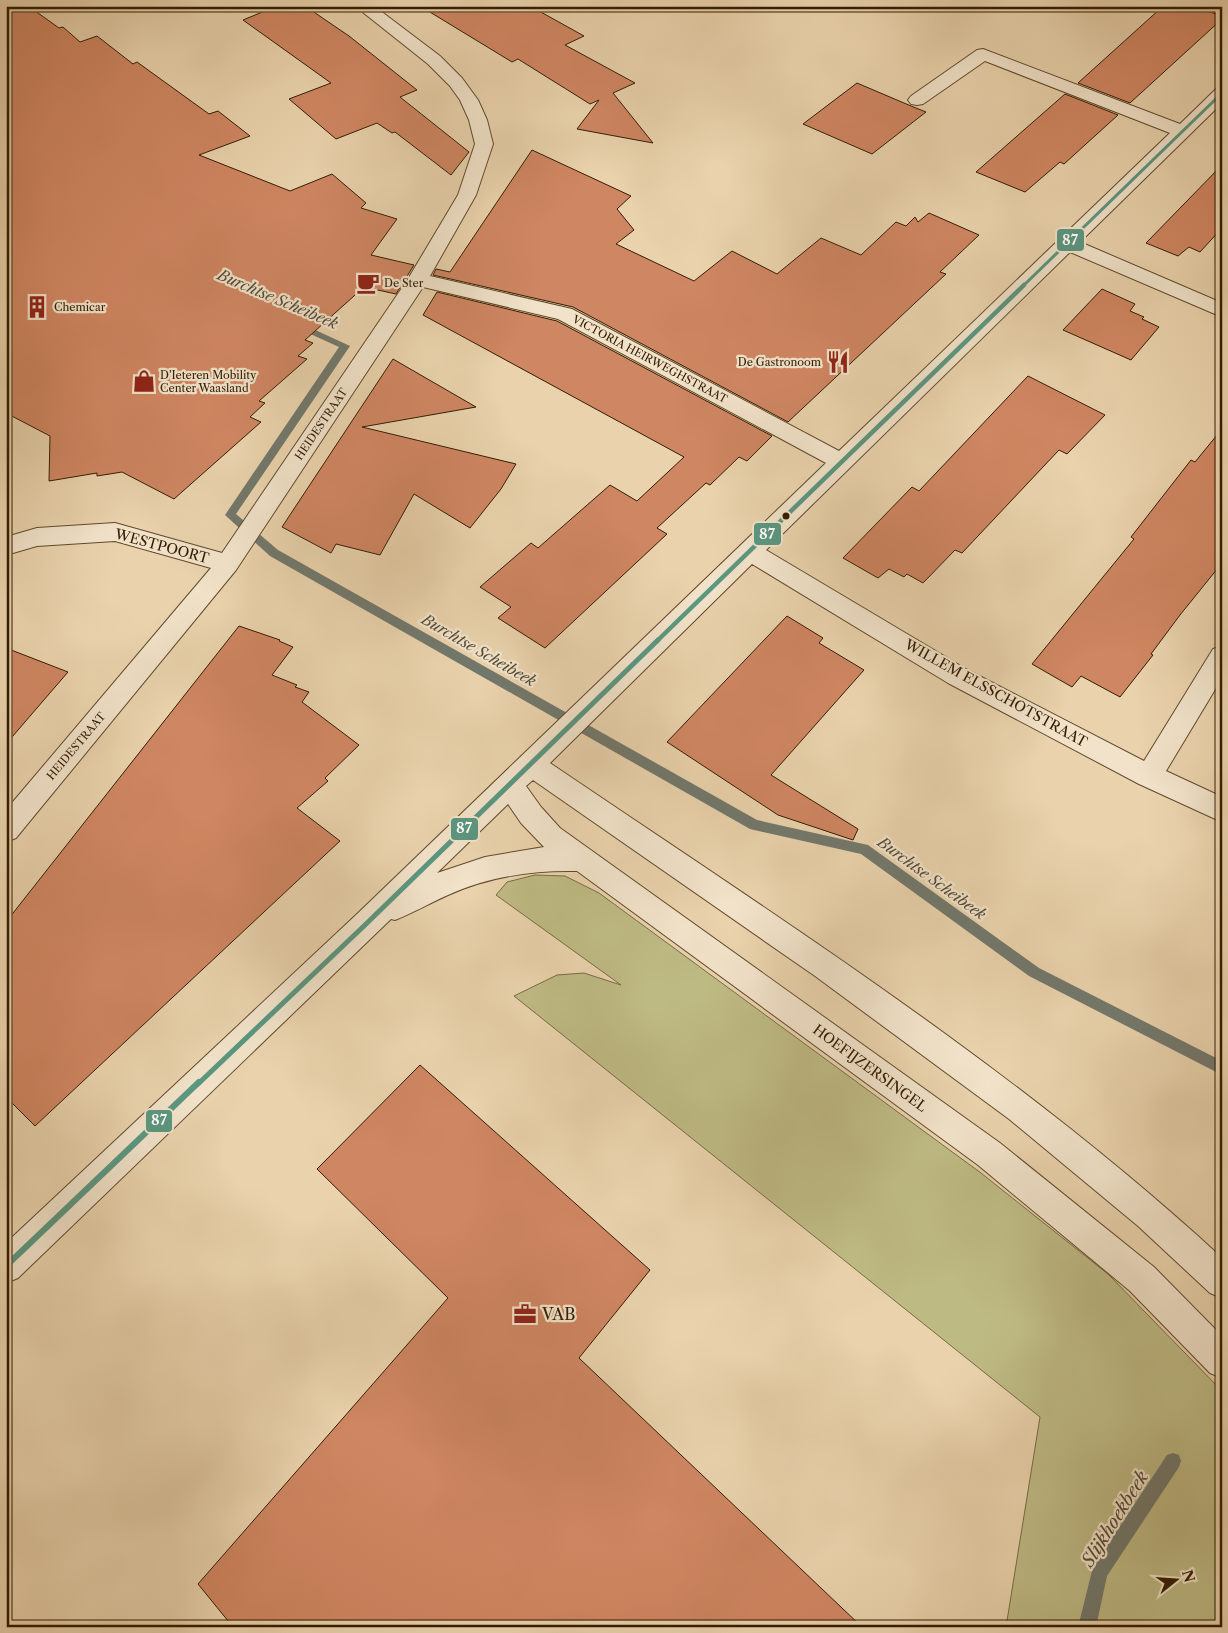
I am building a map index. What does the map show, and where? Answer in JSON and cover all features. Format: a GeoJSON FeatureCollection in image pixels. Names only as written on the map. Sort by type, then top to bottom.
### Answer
{"type":"FeatureCollection","features":[{"type":"Feature","properties":{"kind":"street","name":"HEIDESTRAAT"},"geometry":{"type":"LineString","coordinates":[[6,830],[228,564],[418,280],[467,195],[484,144],[478,120],[468,100],[456,82],[434,60],[363,6]]}},
{"type":"Feature","properties":{"kind":"street"},"geometry":{"type":"LineString","coordinates":[[917,100],[983,54],[1184,132]]}},
{"type":"Feature","properties":{"kind":"street"},"geometry":{"type":"LineString","coordinates":[[6,1266],[521,775],[1222,94]]}},
{"type":"Feature","properties":{"kind":"street"},"geometry":{"type":"LineString","coordinates":[[1067,244],[1222,311]]}},
{"type":"Feature","properties":{"kind":"street","name":"VICTORIA HEIRWEGHSTRAAT"},"geometry":{"type":"LineString","coordinates":[[418,280],[565,314],[842,462]]}},
{"type":"Feature","properties":{"kind":"street","name":"WESTPOORT"},"geometry":{"type":"LineString","coordinates":[[6,546],[37,537],[115,532],[228,564]]}},
{"type":"Feature","properties":{"kind":"street","name":"WILLEM ELSSCHOTSTRAAT"},"geometry":{"type":"LineString","coordinates":[[750,552],[957,676],[1149,776],[1222,810]]}},
{"type":"Feature","properties":{"kind":"street"},"geometry":{"type":"LineString","coordinates":[[1149,776],[1222,656]]}},
{"type":"Feature","properties":{"kind":"street"},"geometry":{"type":"LineString","coordinates":[[521,775],[825,966],[1020,1108],[1150,1214],[1222,1281]]}},
{"type":"Feature","properties":{"kind":"street","name":"HOEFIJZERSINGEL"},"geometry":{"type":"LineString","coordinates":[[521,775],[531,815],[550,836],[989,1154],[1142,1279],[1222,1361]]}},
{"type":"Feature","properties":{"kind":"street"},"geometry":{"type":"LineString","coordinates":[[366,924],[417,894],[483,870],[526,860],[582,859]]}},
{"type":"Feature","properties":{"kind":"shaded area"},"geometry":{"type":"Polygon","coordinates":[[[535,875],[565,876],[599,893],[981,1173],[1108,1274],[1222,1391],[1222,1627],[1006,1627],[1040,1417],[514,996],[557,975],[584,973],[621,985],[496,895],[507,882],[535,875]]]}},
{"type":"Feature","properties":{"kind":"building"},"geometry":{"type":"Polygon","coordinates":[[[6,6],[21,6],[26,10],[31,8],[59,28],[63,27],[80,42],[97,36],[133,64],[137,62],[209,114],[218,111],[250,136],[199,155],[290,191],[332,174],[366,203],[361,208],[397,219],[371,255],[414,265],[396,294],[364,287],[305,340],[313,343],[298,356],[307,359],[259,401],[265,403],[250,417],[261,422],[174,499],[122,472],[97,476],[97,473],[49,481],[50,436],[6,413],[6,6]]]}},
{"type":"Feature","properties":{"kind":"building"},"geometry":{"type":"Polygon","coordinates":[[[277,6],[305,6],[349,36],[417,90],[400,97],[469,152],[451,175],[395,132],[392,133],[377,123],[336,139],[289,99],[331,83],[243,20],[277,6]]]}},
{"type":"Feature","properties":{"kind":"building"},"geometry":{"type":"Polygon","coordinates":[[[420,6],[530,6],[584,36],[565,45],[635,83],[613,93],[653,143],[577,129],[599,100],[590,104],[518,59],[512,62],[420,6]]]}},
{"type":"Feature","properties":{"kind":"building"},"geometry":{"type":"Polygon","coordinates":[[[1176,6],[1192,6],[1222,16],[1222,19],[1130,103],[1078,83],[1161,8],[1170,11],[1176,6]]]}},
{"type":"Feature","properties":{"kind":"building"},"geometry":{"type":"Polygon","coordinates":[[[857,83],[926,112],[872,154],[803,124],[857,83]]]}},
{"type":"Feature","properties":{"kind":"building"},"geometry":{"type":"Polygon","coordinates":[[[1065,94],[1118,115],[1064,164],[1060,162],[1025,192],[976,172],[1065,94]]]}},
{"type":"Feature","properties":{"kind":"building"},"geometry":{"type":"Polygon","coordinates":[[[532,150],[631,196],[617,209],[634,230],[616,244],[694,281],[732,251],[777,274],[821,238],[861,255],[896,222],[906,226],[915,217],[918,222],[929,213],[979,235],[940,272],[946,274],[788,422],[573,307],[433,275],[436,269],[450,272],[532,150]]]}},
{"type":"Feature","properties":{"kind":"building"},"geometry":{"type":"Polygon","coordinates":[[[1222,165],[1222,228],[1200,252],[1189,247],[1178,256],[1146,243],[1222,165]]]}},
{"type":"Feature","properties":{"kind":"building"},"geometry":{"type":"Polygon","coordinates":[[[1102,289],[1135,304],[1130,311],[1144,317],[1142,319],[1159,327],[1131,360],[1063,330],[1102,289]]]}},
{"type":"Feature","properties":{"kind":"building"},"geometry":{"type":"Polygon","coordinates":[[[437,292],[557,321],[772,436],[747,461],[739,457],[710,485],[706,483],[657,528],[667,534],[545,648],[498,618],[511,607],[480,587],[531,543],[538,548],[610,485],[637,501],[684,457],[423,315],[437,292]]]}},
{"type":"Feature","properties":{"kind":"building"},"geometry":{"type":"Polygon","coordinates":[[[393,359],[476,407],[362,427],[516,464],[501,489],[470,528],[414,494],[380,555],[336,544],[331,553],[282,527],[393,359]]]}},
{"type":"Feature","properties":{"kind":"building"},"geometry":{"type":"Polygon","coordinates":[[[1028,376],[1105,415],[1067,454],[1059,450],[962,553],[955,550],[923,583],[907,574],[904,577],[889,569],[878,578],[843,558],[912,487],[919,491],[1028,376]]]}},
{"type":"Feature","properties":{"kind":"building"},"geometry":{"type":"Polygon","coordinates":[[[1222,429],[1222,563],[1180,615],[1151,654],[1153,655],[1120,697],[1081,676],[1072,687],[1032,664],[1134,539],[1131,537],[1191,460],[1195,462],[1222,429]]]}},
{"type":"Feature","properties":{"kind":"building"},"geometry":{"type":"Polygon","coordinates":[[[787,616],[823,638],[819,643],[864,670],[771,775],[858,829],[853,840],[778,815],[667,742],[787,616]]]}},
{"type":"Feature","properties":{"kind":"building"},"geometry":{"type":"Polygon","coordinates":[[[239,626],[280,640],[293,647],[272,675],[309,692],[302,702],[359,745],[325,778],[328,781],[297,808],[340,841],[35,1126],[6,1097],[6,922],[239,626]]]}},
{"type":"Feature","properties":{"kind":"building"},"geometry":{"type":"Polygon","coordinates":[[[6,648],[68,672],[6,744],[6,648]]]}},
{"type":"Feature","properties":{"kind":"building","name":"VAB"},"geometry":{"type":"Polygon","coordinates":[[[420,1065],[650,1270],[579,1358],[862,1627],[233,1627],[198,1584],[448,1298],[317,1169],[420,1065]]]}},
{"type":"Feature","properties":{"kind":"waterway","name":"Burchtse Scheibeek"},"geometry":{"type":"LineString","coordinates":[[298,325],[345,346],[230,515],[274,553],[754,825],[864,849],[1034,972],[1222,1068]]}},
{"type":"Feature","properties":{"kind":"waterway","name":"Slijkhoekbeek"},"geometry":{"type":"LineString","coordinates":[[1087,1627],[1099,1573],[1173,1461]]}},
{"type":"Feature","properties":{"kind":"transit line","name":"87"},"geometry":{"type":"LineString","coordinates":[[6,1266],[366,924],[1222,93]]}},
{"type":"Feature","properties":{"kind":"place","name":"De Ster"},"geometry":{"type":"Point","coordinates":[368,283]}},
{"type":"Feature","properties":{"kind":"place","name":"Chemicar"},"geometry":{"type":"Point","coordinates":[37,307]}},
{"type":"Feature","properties":{"kind":"place","name":"De Gastronoom"},"geometry":{"type":"Point","coordinates":[838,362]}},
{"type":"Feature","properties":{"kind":"place","name":"D’Ieteren Mobility Center Waasland"},"geometry":{"type":"Point","coordinates":[144,381]}},
{"type":"Feature","properties":{"kind":"place","name":"VAB"},"geometry":{"type":"Point","coordinates":[525,1314]}}]}
